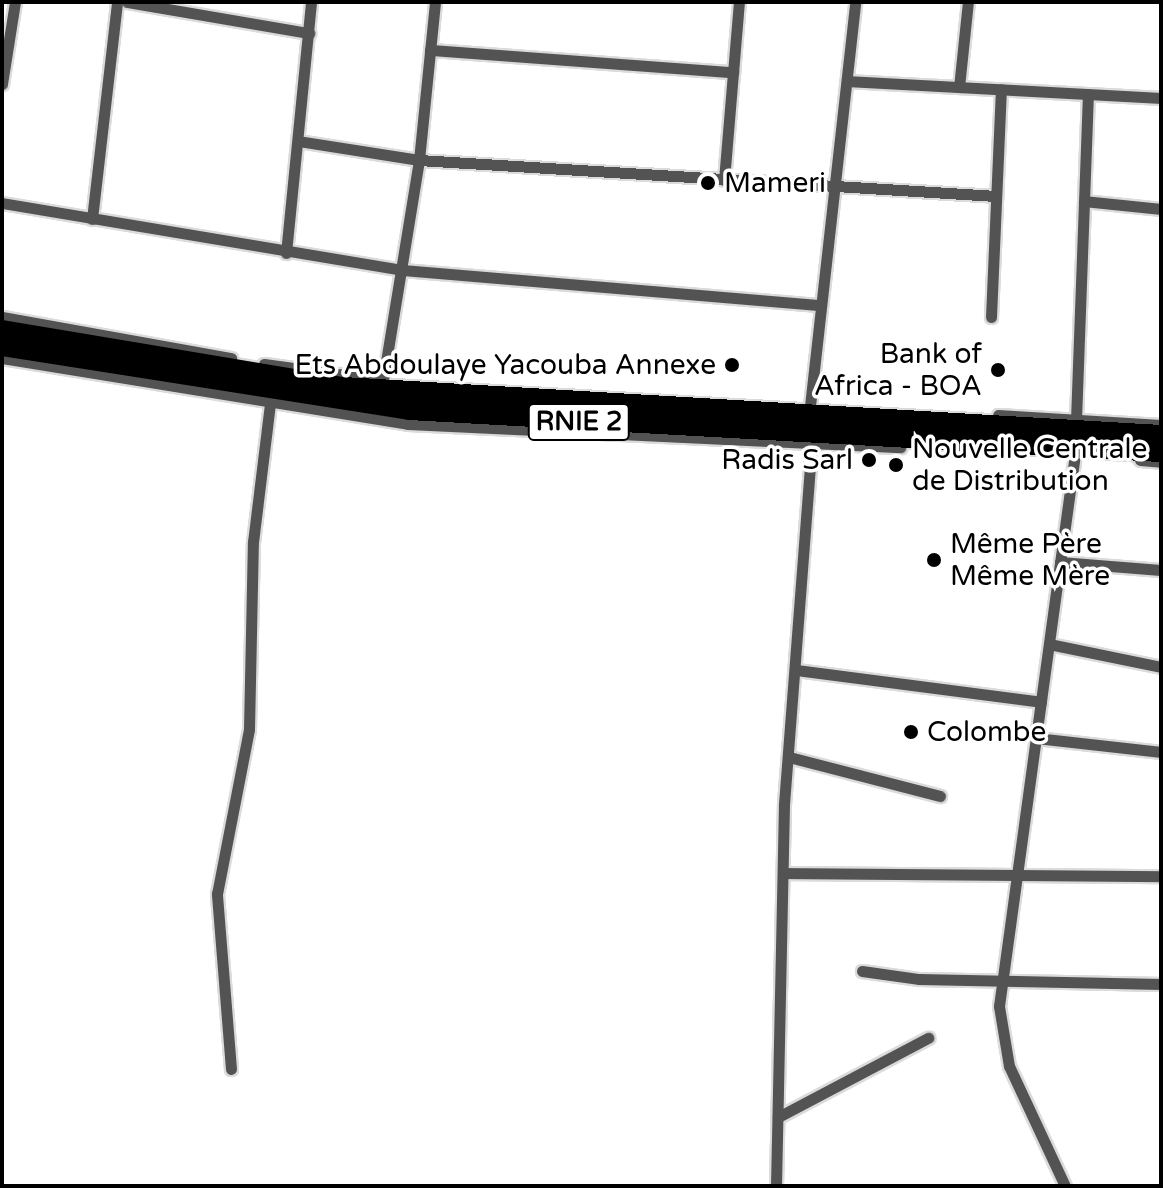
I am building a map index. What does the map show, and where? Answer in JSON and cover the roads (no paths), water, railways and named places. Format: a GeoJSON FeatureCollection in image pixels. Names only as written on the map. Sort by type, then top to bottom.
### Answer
{"type":"FeatureCollection","features":[{"type":"Feature","properties":{"kind":"highway","name":"RNIE 2"},"geometry":{"type":"LineString","coordinates":[[2,330],[414,393],[1161,435]]}},
{"type":"Feature","properties":{"kind":"highway","name":"RNIE 2"},"geometry":{"type":"LineString","coordinates":[[2,346],[409,410],[1161,452]]}},
{"type":"Feature","properties":{"kind":"street"},"geometry":{"type":"LineString","coordinates":[[2,84],[15,2]]}},
{"type":"Feature","properties":{"kind":"street"},"geometry":{"type":"LineString","coordinates":[[92,219],[117,2]]}},
{"type":"Feature","properties":{"kind":"street"},"geometry":{"type":"LineString","coordinates":[[127,2],[309,33]]}},
{"type":"Feature","properties":{"kind":"street"},"geometry":{"type":"LineString","coordinates":[[286,253],[311,2]]}},
{"type":"Feature","properties":{"kind":"street"},"geometry":{"type":"LineString","coordinates":[[383,380],[419,160],[435,2]]}},
{"type":"Feature","properties":{"kind":"street"},"geometry":{"type":"LineString","coordinates":[[724,180],[739,2]]}},
{"type":"Feature","properties":{"kind":"street"},"geometry":{"type":"LineString","coordinates":[[810,406],[855,2]]}},
{"type":"Feature","properties":{"kind":"street"},"geometry":{"type":"LineString","coordinates":[[959,87],[968,2]]}},
{"type":"Feature","properties":{"kind":"street"},"geometry":{"type":"LineString","coordinates":[[430,50],[733,72]]}},
{"type":"Feature","properties":{"kind":"street"},"geometry":{"type":"LineString","coordinates":[[847,81],[1161,98]]}},
{"type":"Feature","properties":{"kind":"street"},"geometry":{"type":"LineString","coordinates":[[991,317],[1001,89]]}},
{"type":"Feature","properties":{"kind":"street"},"geometry":{"type":"LineString","coordinates":[[1076,420],[1088,94]]}},
{"type":"Feature","properties":{"kind":"street"},"geometry":{"type":"LineString","coordinates":[[298,141],[419,160],[836,189],[996,196]]}},
{"type":"Feature","properties":{"kind":"street"},"geometry":{"type":"LineString","coordinates":[[1084,201],[1161,209]]}},
{"type":"Feature","properties":{"kind":"street"},"geometry":{"type":"LineString","coordinates":[[2,203],[402,270],[819,305]]}},
{"type":"Feature","properties":{"kind":"street"},"geometry":{"type":"LineString","coordinates":[[2,317],[383,380],[1161,425]]}},
{"type":"Feature","properties":{"kind":"street"},"geometry":{"type":"LineString","coordinates":[[2,358],[270,404],[408,424],[1075,454],[1161,462]]}},
{"type":"Feature","properties":{"kind":"street"},"geometry":{"type":"LineString","coordinates":[[231,1069],[217,894],[249,729],[253,542],[270,404]]}},
{"type":"Feature","properties":{"kind":"street"},"geometry":{"type":"LineString","coordinates":[[776,1186],[783,873],[812,444]]}},
{"type":"Feature","properties":{"kind":"street"},"geometry":{"type":"LineString","coordinates":[[1065,1186],[1009,1066],[999,1006],[1075,454]]}},
{"type":"Feature","properties":{"kind":"street"},"geometry":{"type":"LineString","coordinates":[[1060,562],[1161,570]]}},
{"type":"Feature","properties":{"kind":"street"},"geometry":{"type":"LineString","coordinates":[[1049,644],[1161,667]]}},
{"type":"Feature","properties":{"kind":"street"},"geometry":{"type":"LineString","coordinates":[[796,670],[1041,702]]}},
{"type":"Feature","properties":{"kind":"street"},"geometry":{"type":"LineString","coordinates":[[1036,738],[1161,752]]}},
{"type":"Feature","properties":{"kind":"street"},"geometry":{"type":"LineString","coordinates":[[789,757],[940,796]]}},
{"type":"Feature","properties":{"kind":"street"},"geometry":{"type":"LineString","coordinates":[[783,873],[1017,878],[1161,876]]}},
{"type":"Feature","properties":{"kind":"street"},"geometry":{"type":"LineString","coordinates":[[862,971],[1161,984]]}},
{"type":"Feature","properties":{"kind":"street"},"geometry":{"type":"LineString","coordinates":[[778,1117],[928,1038]]}},
{"type":"Feature","properties":{"kind":"place","name":"Mameri"},"geometry":{"type":"Point","coordinates":[708,183]}},
{"type":"Feature","properties":{"kind":"place","name":"Ets Abdoulaye Yacouba Annexe"},"geometry":{"type":"Point","coordinates":[732,365]}},
{"type":"Feature","properties":{"kind":"place","name":"Bank of Africa - BOA"},"geometry":{"type":"Point","coordinates":[998,370]}},
{"type":"Feature","properties":{"kind":"place","name":"Radis Sarl"},"geometry":{"type":"Point","coordinates":[869,460]}},
{"type":"Feature","properties":{"kind":"place","name":"Nouvelle Centrale de Distribution"},"geometry":{"type":"Point","coordinates":[896,465]}},
{"type":"Feature","properties":{"kind":"place","name":"Même Père Même Mère"},"geometry":{"type":"Point","coordinates":[934,560]}},
{"type":"Feature","properties":{"kind":"place","name":"Colombe"},"geometry":{"type":"Point","coordinates":[911,732]}}]}
